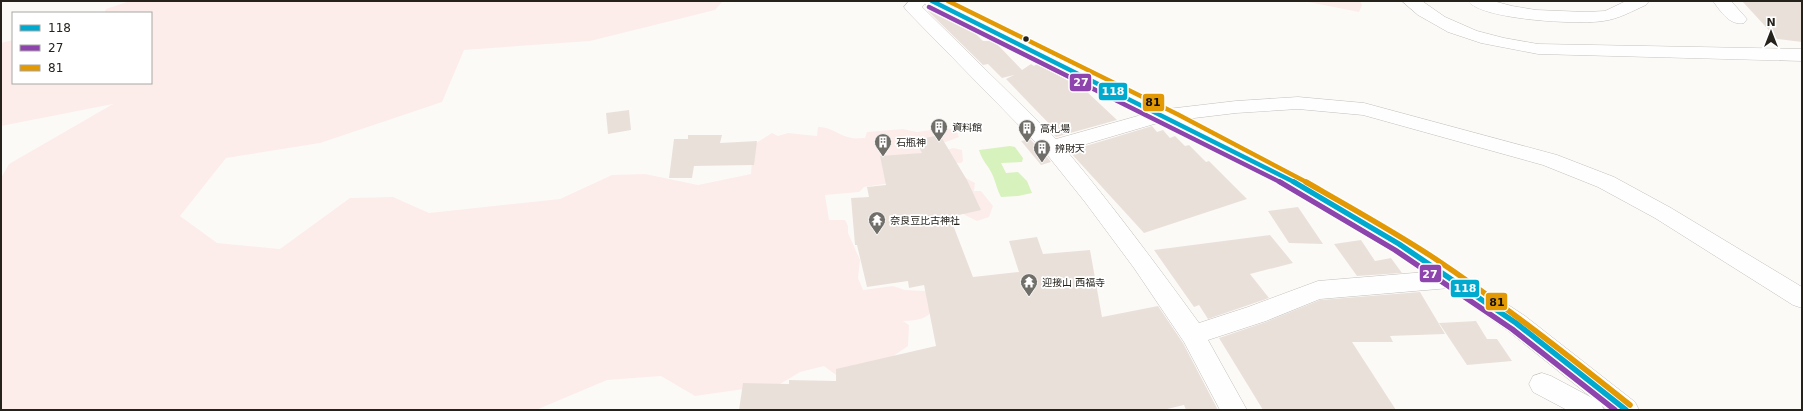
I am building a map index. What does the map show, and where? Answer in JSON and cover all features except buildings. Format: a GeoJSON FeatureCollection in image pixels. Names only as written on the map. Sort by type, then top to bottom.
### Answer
{"type":"FeatureCollection","features":[{"type":"Feature","properties":{"kind":"street"},"geometry":{"type":"LineString","coordinates":[[918,1],[913,7],[1052,147],[1142,262],[1193,335],[1234,410]]}},
{"type":"Feature","properties":{"kind":"street"},"geometry":{"type":"LineString","coordinates":[[932,1],[1159,116],[1288,178],[1399,244],[1516,323],[1626,410]]}},
{"type":"Feature","properties":{"kind":"street"},"geometry":{"type":"LineString","coordinates":[[1411,1],[1448,25],[1484,38],[1506,44],[1531,48],[1574,51],[1802,55]]}},
{"type":"Feature","properties":{"kind":"street"},"geometry":{"type":"LineString","coordinates":[[1477,1],[1495,8],[1549,17],[1589,17],[1609,15],[1640,1]]}},
{"type":"Feature","properties":{"kind":"street"},"geometry":{"type":"LineString","coordinates":[[1722,1],[1738,19]]}},
{"type":"Feature","properties":{"kind":"street"},"geometry":{"type":"LineString","coordinates":[[1549,17],[1574,51]]}},
{"type":"Feature","properties":{"kind":"street"},"geometry":{"type":"LineString","coordinates":[[1052,147],[1159,116],[1236,106],[1277,104],[1331,105],[1379,113],[1550,160],[1606,182],[1663,213],[1802,299]]}},
{"type":"Feature","properties":{"kind":"street"},"geometry":{"type":"LineString","coordinates":[[1193,335],[1257,314],[1318,290],[1450,279]]}},
{"type":"Feature","properties":{"kind":"street"},"geometry":{"type":"LineString","coordinates":[[1542,384],[1591,410]]}},
{"type":"Feature","properties":{"kind":"shaded area"},"geometry":{"type":"Polygon","coordinates":[[[130,1],[723,1],[715,10],[590,41],[464,50],[442,102],[320,143],[226,158],[180,216],[217,243],[280,249],[350,198],[393,197],[429,213],[560,199],[612,175],[645,174],[698,185],[751,174],[753,145],[772,133],[778,136],[788,133],[817,136],[818,127],[827,128],[847,137],[855,138],[865,138],[867,132],[903,129],[917,132],[945,128],[956,130],[959,137],[946,142],[922,144],[914,147],[914,149],[943,151],[953,148],[962,150],[963,161],[961,163],[945,162],[962,176],[975,183],[974,191],[981,191],[993,206],[989,217],[977,221],[965,215],[959,209],[904,181],[864,187],[859,192],[825,195],[829,220],[845,220],[848,226],[848,233],[860,260],[858,278],[863,290],[893,286],[905,290],[942,292],[932,311],[928,315],[919,319],[903,321],[909,325],[908,346],[877,367],[836,375],[824,366],[800,372],[780,384],[695,396],[661,376],[607,380],[536,410],[1,410],[1,178],[9,164],[113,104],[1,126],[1,43],[12,40],[12,84],[152,84],[152,12],[104,12],[106,9],[130,1]]]}},
{"type":"Feature","properties":{"kind":"shaded area"},"geometry":{"type":"Polygon","coordinates":[[[1303,1],[1360,1],[1362,5],[1359,12],[1303,1]]]}},
{"type":"Feature","properties":{"kind":"shaded area"},"geometry":{"type":"Polygon","coordinates":[[[1010,146],[1015,147],[1023,158],[1022,162],[1001,163],[1006,173],[1018,172],[1027,181],[1032,193],[1001,197],[991,172],[979,150],[1010,146]]]}},
{"type":"Feature","properties":{"kind":"transit line","name":"118"},"geometry":{"type":"LineString","coordinates":[[932,1],[1287,178],[1399,244],[1516,323],[1626,410]]}},
{"type":"Feature","properties":{"kind":"transit line","name":"81"},"geometry":{"type":"LineString","coordinates":[[948,1],[1234,143],[1346,204],[1401,237],[1461,276],[1546,339],[1630,405]]}},
{"type":"Feature","properties":{"kind":"transit line","name":"27"},"geometry":{"type":"LineString","coordinates":[[929,7],[1284,184],[1395,250],[1512,329],[1615,410]]}},
{"type":"Feature","properties":{"kind":"place","name":"資料館"},"geometry":{"type":"Point","coordinates":[939,142]}},
{"type":"Feature","properties":{"kind":"place","name":"高札場"},"geometry":{"type":"Point","coordinates":[1027,143]}},
{"type":"Feature","properties":{"kind":"place","name":"石瓶神"},"geometry":{"type":"Point","coordinates":[883,157]}},
{"type":"Feature","properties":{"kind":"place","name":"辨財天"},"geometry":{"type":"Point","coordinates":[1042,163]}},
{"type":"Feature","properties":{"kind":"place","name":"奈良豆比古神社"},"geometry":{"type":"Point","coordinates":[877,235]}},
{"type":"Feature","properties":{"kind":"place","name":"迎接山 西福寺"},"geometry":{"type":"Point","coordinates":[1029,297]}}]}
